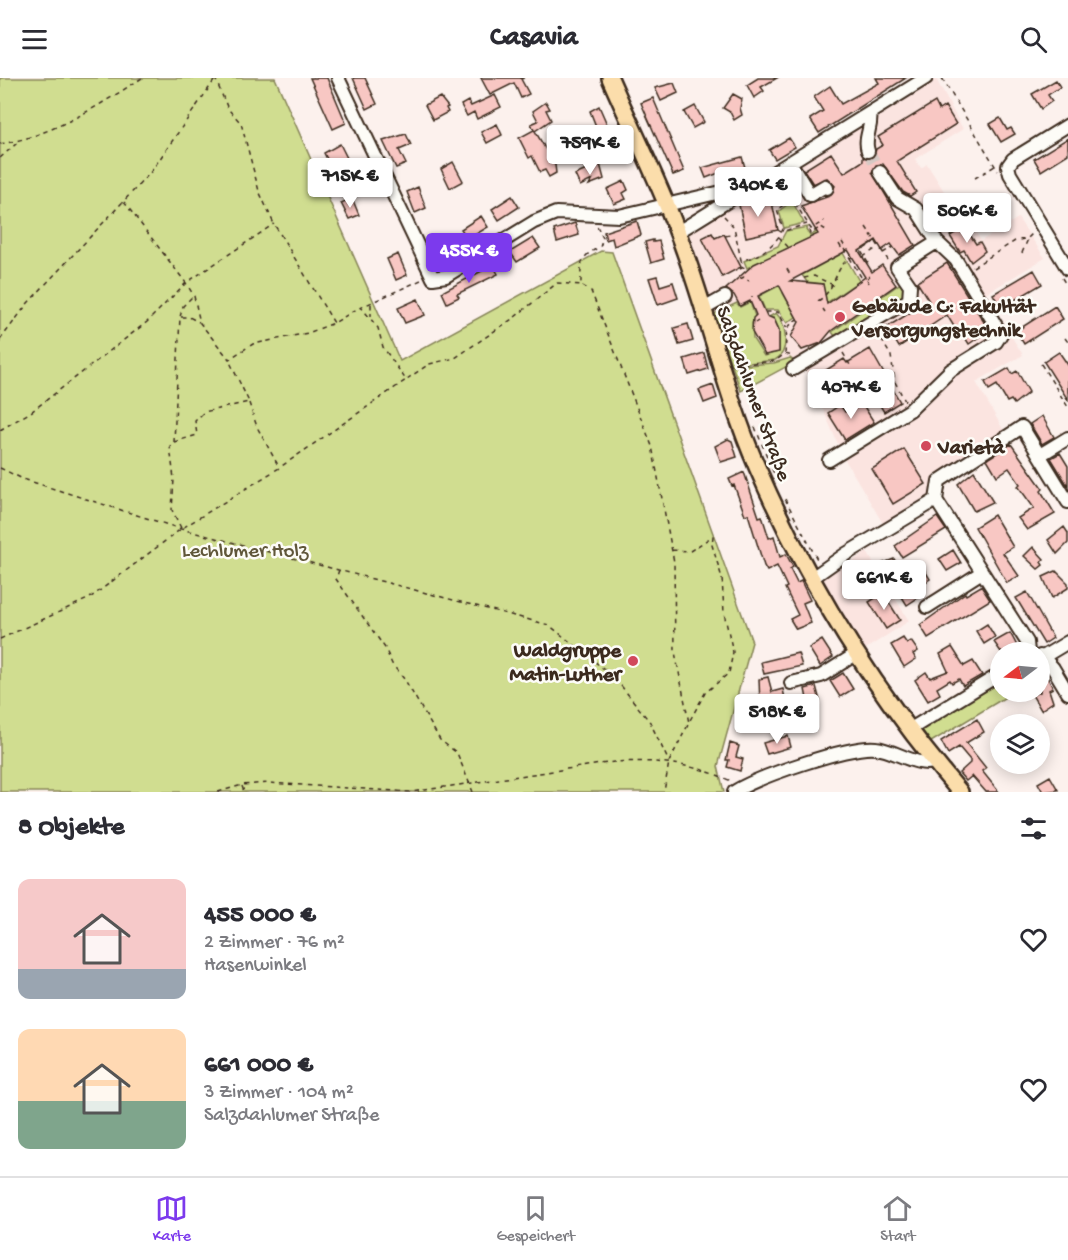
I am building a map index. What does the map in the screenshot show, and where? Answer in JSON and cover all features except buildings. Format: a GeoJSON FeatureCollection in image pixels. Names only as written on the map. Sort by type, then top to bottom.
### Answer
{"type":"FeatureCollection","features":[{"type":"Feature","properties":{"kind":"main road","name":"Salzdahlumer Straße"},"geometry":{"type":"LineString","coordinates":[[610,78],[678,232],[702,310],[757,468],[817,575],[856,654],[909,730],[960,792]]}},
{"type":"Feature","properties":{"kind":"street"},"geometry":{"type":"LineString","coordinates":[[338,78],[432,277],[446,276],[534,222],[556,213],[613,216],[650,210],[666,204],[751,185]]}},
{"type":"Feature","properties":{"kind":"street"},"geometry":{"type":"LineString","coordinates":[[678,232],[926,78]]}},
{"type":"Feature","properties":{"kind":"street"},"geometry":{"type":"LineString","coordinates":[[868,151],[865,143],[872,122],[870,113]]}},
{"type":"Feature","properties":{"kind":"street"},"geometry":{"type":"LineString","coordinates":[[1066,261],[1042,228],[1010,174],[1008,166],[1013,159],[1068,125]]}},
{"type":"Feature","properties":{"kind":"street"},"geometry":{"type":"LineString","coordinates":[[790,162],[810,195],[825,186],[827,188]]}},
{"type":"Feature","properties":{"kind":"street"},"geometry":{"type":"LineString","coordinates":[[830,460],[910,410],[951,370],[1000,339],[1000,327],[965,272],[916,209],[897,198],[880,172]]}},
{"type":"Feature","properties":{"kind":"street"},"geometry":{"type":"LineString","coordinates":[[793,369],[905,303],[911,296],[910,286],[894,266],[938,238]]}},
{"type":"Feature","properties":{"kind":"street"},"geometry":{"type":"LineString","coordinates":[[702,310],[725,297]]}},
{"type":"Feature","properties":{"kind":"street"},"geometry":{"type":"LineString","coordinates":[[1027,642],[936,500],[939,481],[1022,427],[1068,502]]}},
{"type":"Feature","properties":{"kind":"street"},"geometry":{"type":"LineString","coordinates":[[1040,455],[1068,438]]}},
{"type":"Feature","properties":{"kind":"street"},"geometry":{"type":"LineString","coordinates":[[817,575],[846,554],[936,500]]}},
{"type":"Feature","properties":{"kind":"street"},"geometry":{"type":"LineString","coordinates":[[927,607],[982,572]]}},
{"type":"Feature","properties":{"kind":"street"},"geometry":{"type":"LineString","coordinates":[[1050,648],[1068,642]]}},
{"type":"Feature","properties":{"kind":"street"},"geometry":{"type":"LineString","coordinates":[[791,683],[821,676],[856,654]]}},
{"type":"Feature","properties":{"kind":"street"},"geometry":{"type":"LineString","coordinates":[[1050,666],[1068,693]]}},
{"type":"Feature","properties":{"kind":"street"},"geometry":{"type":"LineString","coordinates":[[909,730],[990,680]]}},
{"type":"Feature","properties":{"kind":"street"},"geometry":{"type":"LineString","coordinates":[[738,789],[771,774],[870,747],[890,751],[922,763],[934,762]]}},
{"type":"Feature","properties":{"kind":"path"},"geometry":{"type":"LineString","coordinates":[[0,158],[18,142],[101,104],[142,78]]}},
{"type":"Feature","properties":{"kind":"path"},"geometry":{"type":"LineString","coordinates":[[0,340],[28,303],[150,173],[216,78]]}},
{"type":"Feature","properties":{"kind":"path"},"geometry":{"type":"LineString","coordinates":[[216,78],[228,109],[241,123],[259,191],[274,224],[334,323]]}},
{"type":"Feature","properties":{"kind":"path"},"geometry":{"type":"LineString","coordinates":[[0,144],[18,142]]}},
{"type":"Feature","properties":{"kind":"path"},"geometry":{"type":"LineString","coordinates":[[975,178],[1006,160],[1013,159]]}},
{"type":"Feature","properties":{"kind":"path"},"geometry":{"type":"LineString","coordinates":[[776,171],[811,229]]}},
{"type":"Feature","properties":{"kind":"path"},"geometry":{"type":"LineString","coordinates":[[782,232],[777,210],[792,198]]}},
{"type":"Feature","properties":{"kind":"path"},"geometry":{"type":"LineString","coordinates":[[124,201],[186,283],[194,296],[200,323]]}},
{"type":"Feature","properties":{"kind":"path"},"geometry":{"type":"LineString","coordinates":[[938,238],[967,217]]}},
{"type":"Feature","properties":{"kind":"path"},"geometry":{"type":"LineString","coordinates":[[727,219],[734,226],[744,267],[740,269]]}},
{"type":"Feature","properties":{"kind":"path"},"geometry":{"type":"LineString","coordinates":[[581,285],[581,261],[585,255],[600,247],[603,238],[595,220]]}},
{"type":"Feature","properties":{"kind":"path"},"geometry":{"type":"LineString","coordinates":[[824,221],[808,230],[810,234],[821,227],[826,230]]}},
{"type":"Feature","properties":{"kind":"path"},"geometry":{"type":"LineString","coordinates":[[0,430],[31,412],[147,322],[186,283],[274,224]]}},
{"type":"Feature","properties":{"kind":"path"},"geometry":{"type":"LineString","coordinates":[[741,260],[750,259],[779,237],[782,232],[808,224]]}},
{"type":"Feature","properties":{"kind":"path"},"geometry":{"type":"LineString","coordinates":[[866,227],[882,254],[894,266]]}},
{"type":"Feature","properties":{"kind":"path"},"geometry":{"type":"LineString","coordinates":[[965,272],[1015,241],[1028,238],[1042,228]]}},
{"type":"Feature","properties":{"kind":"path"},"geometry":{"type":"LineString","coordinates":[[778,230],[782,232]]}},
{"type":"Feature","properties":{"kind":"path"},"geometry":{"type":"LineString","coordinates":[[725,237],[736,234]]}},
{"type":"Feature","properties":{"kind":"path"},"geometry":{"type":"LineString","coordinates":[[779,237],[790,249]]}},
{"type":"Feature","properties":{"kind":"path"},"geometry":{"type":"LineString","coordinates":[[1022,253],[1028,238]]}},
{"type":"Feature","properties":{"kind":"path"},"geometry":{"type":"LineString","coordinates":[[868,262],[861,251],[875,241]]}},
{"type":"Feature","properties":{"kind":"path"},"geometry":{"type":"LineString","coordinates":[[840,243],[858,268],[861,277]]}},
{"type":"Feature","properties":{"kind":"path"},"geometry":{"type":"LineString","coordinates":[[882,254],[893,247]]}},
{"type":"Feature","properties":{"kind":"path"},"geometry":{"type":"LineString","coordinates":[[863,257],[878,248]]}},
{"type":"Feature","properties":{"kind":"path"},"geometry":{"type":"LineString","coordinates":[[818,301],[828,294],[843,264],[851,258]]}},
{"type":"Feature","properties":{"kind":"path"},"geometry":{"type":"LineString","coordinates":[[787,270],[791,276]]}},
{"type":"Feature","properties":{"kind":"path"},"geometry":{"type":"LineString","coordinates":[[804,278],[814,276],[833,286]]}},
{"type":"Feature","properties":{"kind":"path"},"geometry":{"type":"LineString","coordinates":[[229,359],[253,344],[308,333],[334,323],[361,307],[432,277]]}},
{"type":"Feature","properties":{"kind":"path"},"geometry":{"type":"LineString","coordinates":[[868,277],[869,283]]}},
{"type":"Feature","properties":{"kind":"path"},"geometry":{"type":"LineString","coordinates":[[741,278],[749,281]]}},
{"type":"Feature","properties":{"kind":"path"},"geometry":{"type":"LineString","coordinates":[[0,639],[90,598],[182,529],[279,468],[429,364],[442,359],[455,358],[515,317],[557,283],[581,285],[591,291],[652,446],[672,550],[676,602],[675,652],[689,723]]}},
{"type":"Feature","properties":{"kind":"path"},"geometry":{"type":"LineString","coordinates":[[182,529],[172,510],[174,479],[170,452],[174,442],[180,317],[183,306],[194,296]]}},
{"type":"Feature","properties":{"kind":"path"},"geometry":{"type":"LineString","coordinates":[[371,304],[371,318]]}},
{"type":"Feature","properties":{"kind":"path"},"geometry":{"type":"LineString","coordinates":[[361,307],[378,328],[383,347],[406,380]]}},
{"type":"Feature","properties":{"kind":"path"},"geometry":{"type":"LineString","coordinates":[[722,366],[775,361],[785,354],[787,328],[778,312],[766,312]]}},
{"type":"Feature","properties":{"kind":"path"},"geometry":{"type":"LineString","coordinates":[[180,317],[189,317],[200,323],[229,359],[249,402],[257,427],[279,468]]}},
{"type":"Feature","properties":{"kind":"path"},"geometry":{"type":"LineString","coordinates":[[787,328],[797,319]]}},
{"type":"Feature","properties":{"kind":"path"},"geometry":{"type":"LineString","coordinates":[[872,322],[891,356],[897,388],[910,410]]}},
{"type":"Feature","properties":{"kind":"path"},"geometry":{"type":"LineString","coordinates":[[1065,338],[1068,342]]}},
{"type":"Feature","properties":{"kind":"path"},"geometry":{"type":"LineString","coordinates":[[841,351],[850,365]]}},
{"type":"Feature","properties":{"kind":"path"},"geometry":{"type":"LineString","coordinates":[[1041,364],[1068,407]]}},
{"type":"Feature","properties":{"kind":"path"},"geometry":{"type":"LineString","coordinates":[[174,442],[196,435],[195,421],[204,412],[249,402]]}},
{"type":"Feature","properties":{"kind":"path"},"geometry":{"type":"LineString","coordinates":[[752,420],[781,489]]}},
{"type":"Feature","properties":{"kind":"path"},"geometry":{"type":"LineString","coordinates":[[0,468],[23,479],[182,529],[549,625],[614,677],[650,722],[669,762]]}},
{"type":"Feature","properties":{"kind":"path"},"geometry":{"type":"LineString","coordinates":[[782,493],[817,575]]}},
{"type":"Feature","properties":{"kind":"path"},"geometry":{"type":"LineString","coordinates":[[664,792],[669,762],[705,693],[729,673],[734,652],[724,613],[722,578],[712,545],[713,536],[690,551],[672,550]]}},
{"type":"Feature","properties":{"kind":"path"},"geometry":{"type":"LineString","coordinates":[[339,570],[336,579],[385,648],[392,664],[405,680],[440,740],[457,753],[473,792]]}},
{"type":"Feature","properties":{"kind":"path"},"geometry":{"type":"LineString","coordinates":[[218,792],[242,785],[269,783],[411,792],[614,762],[669,762],[709,771],[738,789]]}},
{"type":"Feature","properties":{"kind":"path"},"geometry":{"type":"LineString","coordinates":[[242,785],[244,792]]}},
{"type":"Feature","properties":{"kind":"shaded area"},"geometry":{"type":"Polygon","coordinates":[[[936,79],[963,129],[915,159],[921,168],[927,164],[960,217],[965,214],[981,241],[1018,218],[1045,258],[985,294],[1023,355],[976,382],[1004,431],[935,477],[932,498],[885,527],[844,458],[803,363],[795,363],[739,392],[688,239],[691,231],[936,79]]]}},
{"type":"Feature","properties":{"kind":"shaded area"},"geometry":{"type":"Polygon","coordinates":[[[867,552],[909,621],[861,652],[819,581],[867,552]]]}},
{"type":"Feature","properties":{"kind":"green space","name":"Lechlumer Holz"},"geometry":{"type":"Polygon","coordinates":[[[0,78],[275,78],[400,361],[601,251],[612,252],[752,642],[718,766],[724,792],[0,792],[0,78]]]}},
{"type":"Feature","properties":{"kind":"green space"},"geometry":{"type":"Polygon","coordinates":[[[792,201],[804,223],[784,228],[779,211],[792,201]]]}},
{"type":"Feature","properties":{"kind":"green space"},"geometry":{"type":"Polygon","coordinates":[[[808,227],[806,230],[810,236],[818,231],[819,234],[747,268],[744,261],[778,246],[786,231],[808,227]]]}},
{"type":"Feature","properties":{"kind":"green space"},"geometry":{"type":"Polygon","coordinates":[[[843,253],[859,281],[822,306],[823,284],[807,282],[802,275],[843,253]]]}},
{"type":"Feature","properties":{"kind":"green space"},"geometry":{"type":"Polygon","coordinates":[[[790,280],[783,293],[796,317],[787,323],[778,310],[765,310],[759,296],[790,280]]]}},
{"type":"Feature","properties":{"kind":"green space"},"geometry":{"type":"Polygon","coordinates":[[[905,280],[906,300],[838,340],[832,332],[905,280]]]}},
{"type":"Feature","properties":{"kind":"green space"},"geometry":{"type":"Polygon","coordinates":[[[750,302],[756,319],[752,323],[753,339],[764,356],[779,352],[779,330],[774,318],[769,317],[776,313],[783,324],[785,345],[780,356],[775,360],[731,365],[714,314],[737,303],[740,307],[750,302]]]}},
{"type":"Feature","properties":{"kind":"green space"},"geometry":{"type":"Polygon","coordinates":[[[790,358],[795,362],[741,391],[732,366],[774,363],[790,358]]]}},
{"type":"Feature","properties":{"kind":"green space"},"geometry":{"type":"Polygon","coordinates":[[[990,683],[990,702],[997,702],[931,742],[922,746],[909,730],[990,683]]]}},
{"type":"Feature","properties":{"kind":"tunnel"},"geometry":{"type":"LineString","coordinates":[[868,151],[880,172]]}},
{"type":"Feature","properties":{"kind":"place","name":"Gebäude C: Fakultät Versorgungstechnik"},"geometry":{"type":"Point","coordinates":[840,317]}},
{"type":"Feature","properties":{"kind":"place","name":"Varietà"},"geometry":{"type":"Point","coordinates":[926,446]}},
{"type":"Feature","properties":{"kind":"place","name":"Waldgruppe Matin-Luther"},"geometry":{"type":"Point","coordinates":[633,661]}}]}
